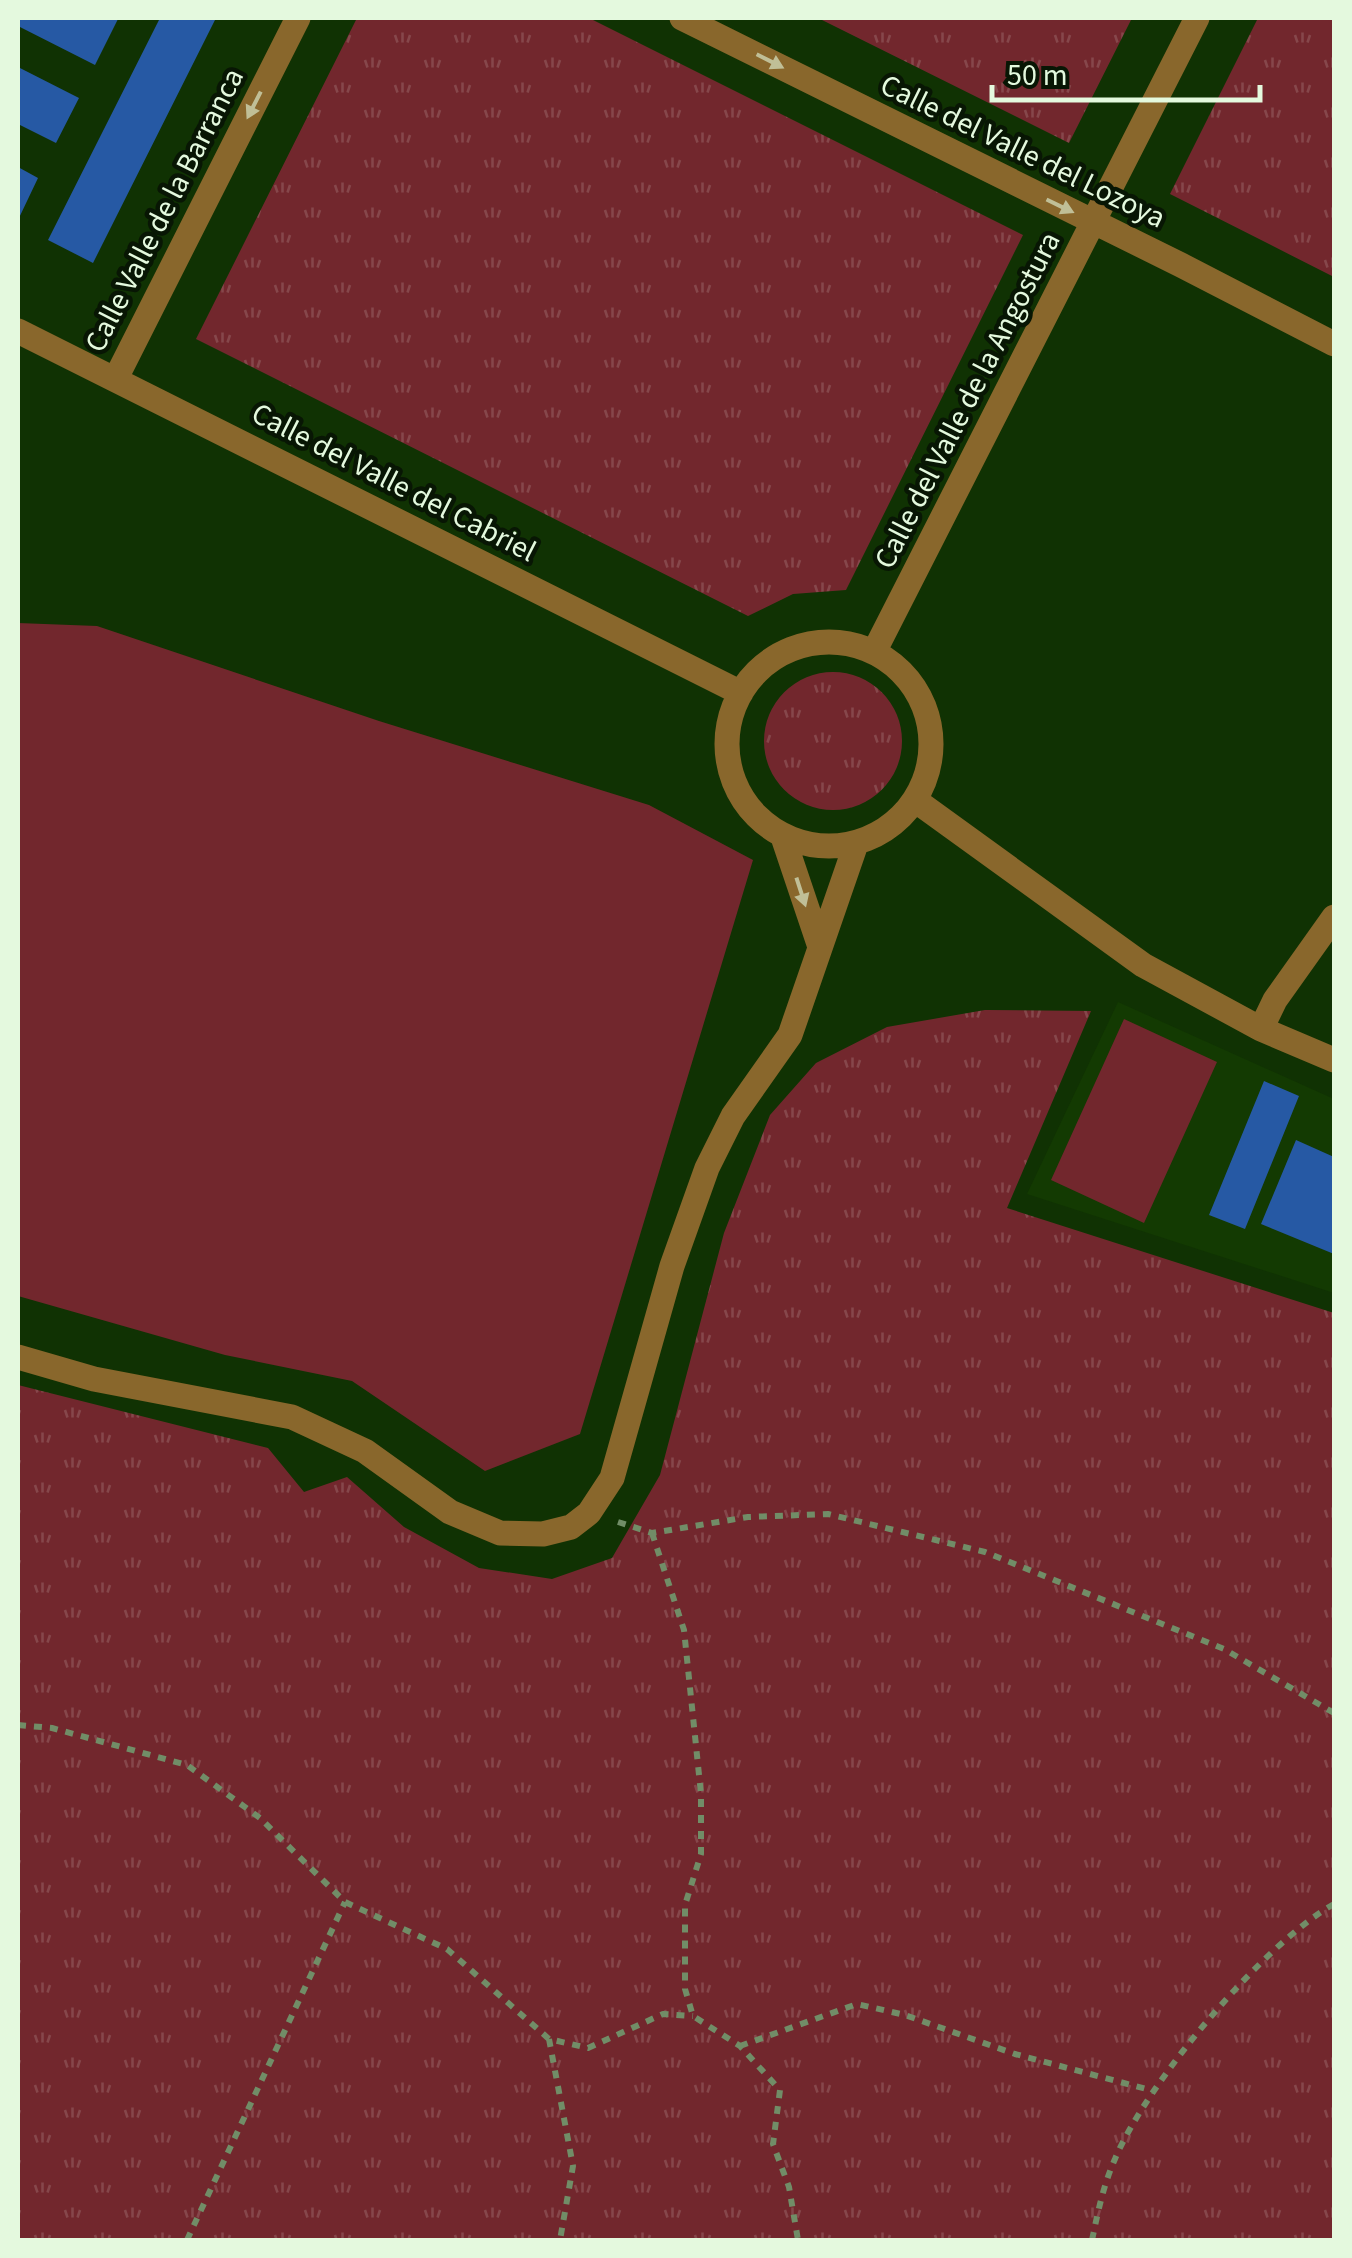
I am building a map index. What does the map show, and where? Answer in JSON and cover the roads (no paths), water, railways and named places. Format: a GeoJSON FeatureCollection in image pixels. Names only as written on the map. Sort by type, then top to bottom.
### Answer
{"type":"FeatureCollection","features":[{"type":"Feature","properties":{"kind":"street","name":"Calle Valle de la Barranca"},"geometry":{"type":"LineString","coordinates":[[116,378],[298,18]]}},
{"type":"Feature","properties":{"kind":"street","name":"Calle del Valle del Lozoya"},"geometry":{"type":"LineString","coordinates":[[682,18],[1334,344]]}},
{"type":"Feature","properties":{"kind":"street","name":"Calle del Valle de la Angostura"},"geometry":{"type":"LineString","coordinates":[[874,652],[1197,18]]}},
{"type":"Feature","properties":{"kind":"street","name":"Calle del Valle del Cabriel"},"geometry":{"type":"LineString","coordinates":[[18,331],[741,693]]}},
{"type":"Feature","properties":{"kind":"street"},"geometry":{"type":"LineString","coordinates":[[835,641],[874,652],[904,674],[924,705],[931,742],[926,778],[915,800],[884,831],[856,844],[819,847],[783,836],[751,812],[731,777],[726,737],[741,693],[761,666],[796,646],[835,641]]}},
{"type":"Feature","properties":{"kind":"street"},"geometry":{"type":"LineString","coordinates":[[915,800],[1143,965],[1261,1029],[1334,1060]]}},
{"type":"Feature","properties":{"kind":"street"},"geometry":{"type":"LineString","coordinates":[[783,836],[820,947]]}},
{"type":"Feature","properties":{"kind":"street"},"geometry":{"type":"LineString","coordinates":[[18,1356],[94,1379],[292,1417],[365,1450],[450,1512],[500,1533],[571,1527],[588,1513],[612,1478],[672,1266],[707,1168],[734,1116],[790,1034],[856,844]]}},
{"type":"Feature","properties":{"kind":"street"},"geometry":{"type":"LineString","coordinates":[[1261,1029],[1275,1000],[1334,917]]}}]}
